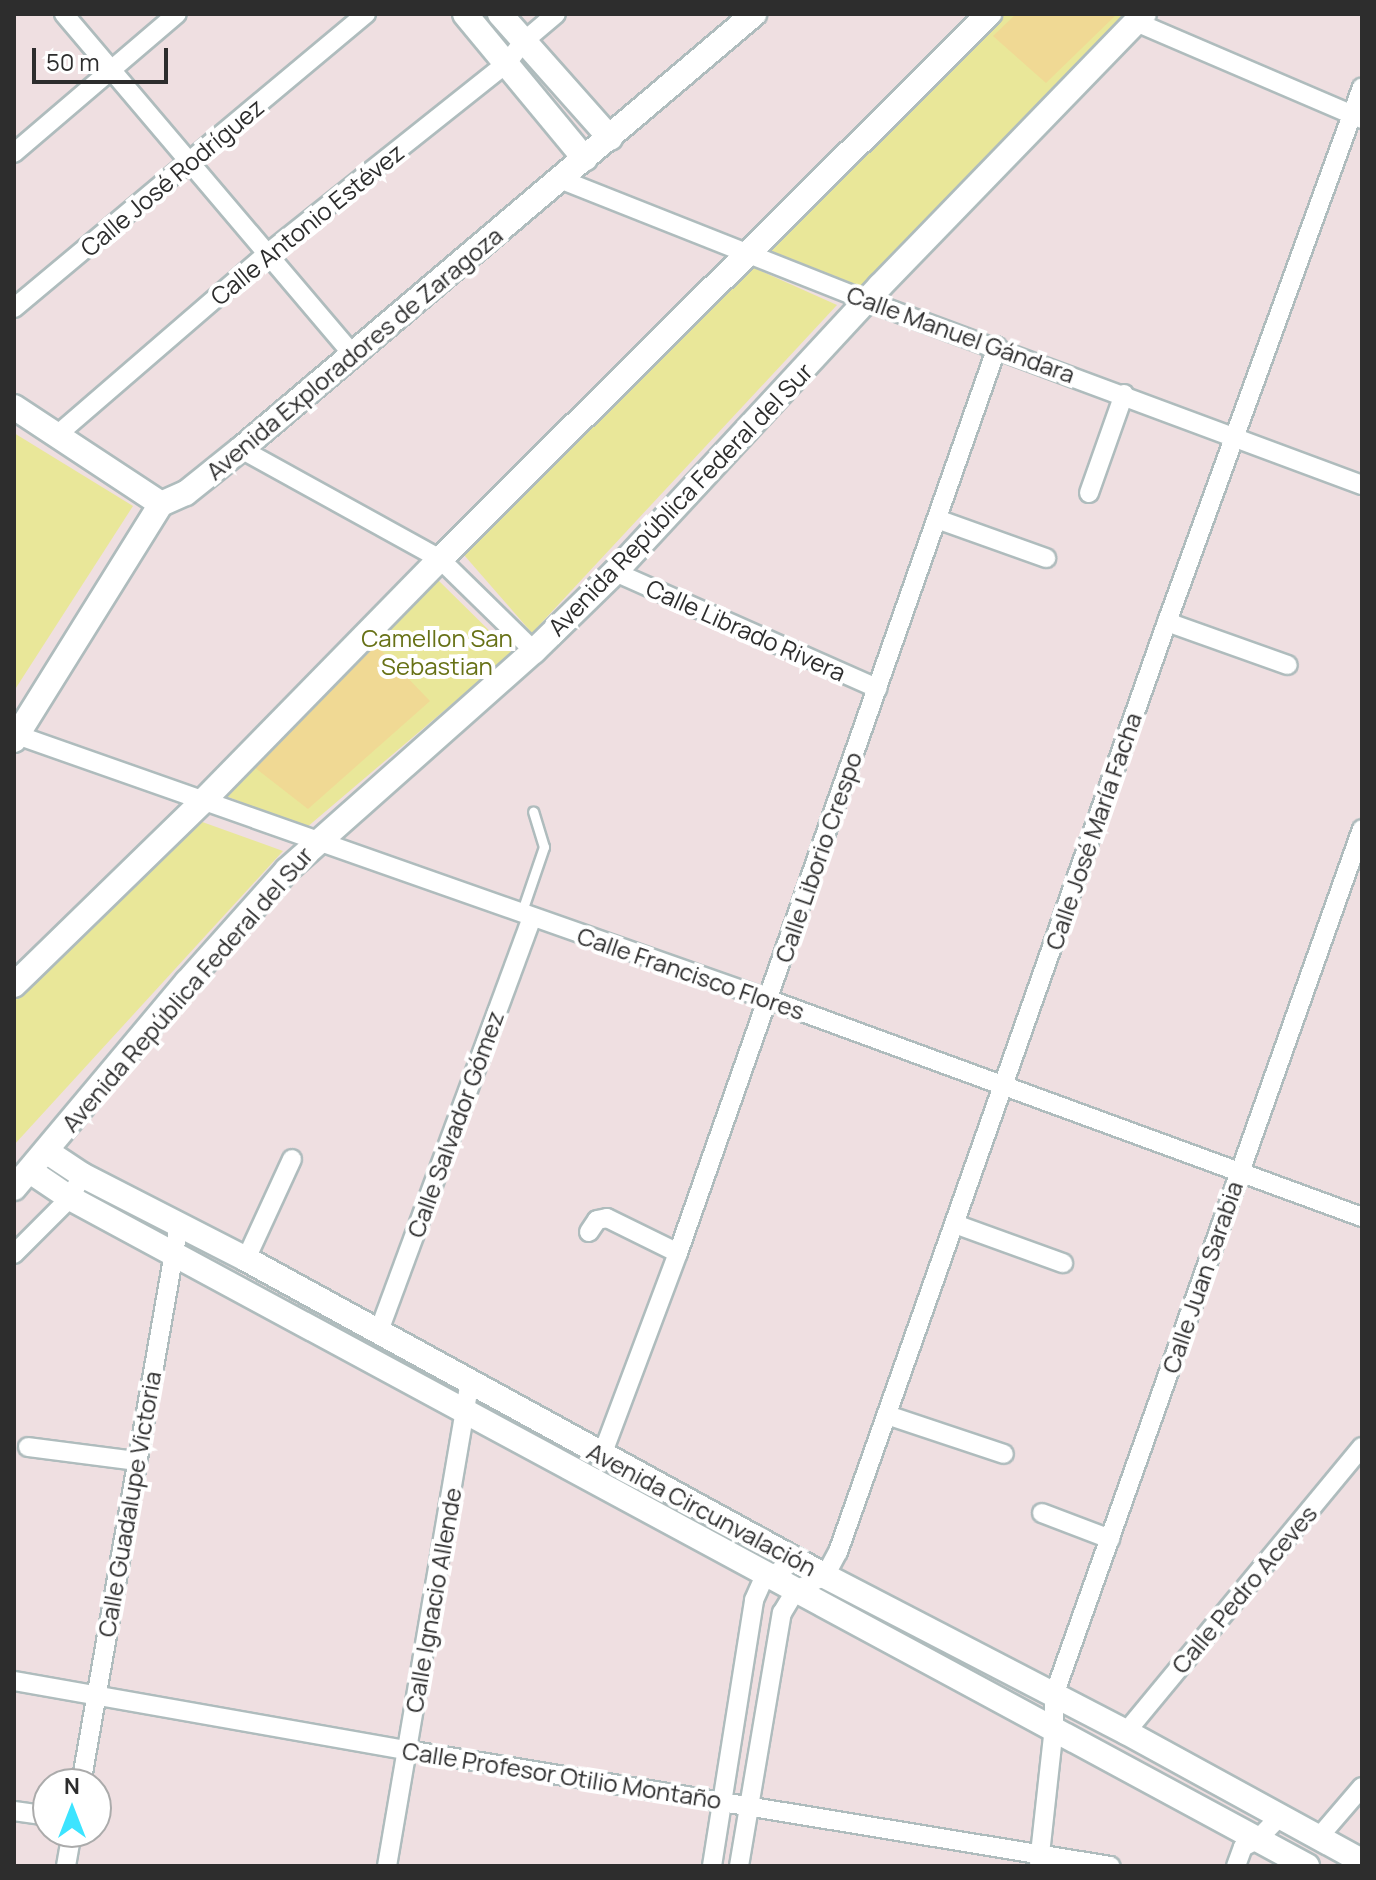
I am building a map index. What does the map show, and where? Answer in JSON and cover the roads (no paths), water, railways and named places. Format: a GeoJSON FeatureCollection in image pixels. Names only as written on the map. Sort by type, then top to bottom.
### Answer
{"type":"FeatureCollection","features":[{"type":"Feature","properties":{"kind":"street"},"geometry":{"type":"LineString","coordinates":[[64,14],[352,353]]}},
{"type":"Feature","properties":{"kind":"street"},"geometry":{"type":"LineString","coordinates":[[14,153],[177,14]]}},
{"type":"Feature","properties":{"kind":"street","name":"Calle José Rodríguez"},"geometry":{"type":"LineString","coordinates":[[14,308],[366,14]]}},
{"type":"Feature","properties":{"kind":"street"},"geometry":{"type":"LineString","coordinates":[[465,14],[585,159]]}},
{"type":"Feature","properties":{"kind":"street"},"geometry":{"type":"LineString","coordinates":[[500,14],[610,138]]}},
{"type":"Feature","properties":{"kind":"street","name":"Calle Antonio Estévez"},"geometry":{"type":"LineString","coordinates":[[57,435],[268,253],[507,63],[523,42],[556,14]]}},
{"type":"Feature","properties":{"kind":"street","name":"Avenida Exploradores de Zaragoza"},"geometry":{"type":"LineString","coordinates":[[16,737],[161,504],[186,493],[241,449],[562,180],[754,14]]}},
{"type":"Feature","properties":{"kind":"street"},"geometry":{"type":"LineString","coordinates":[[14,985],[203,801],[440,559],[989,14]]}},
{"type":"Feature","properties":{"kind":"street"},"geometry":{"type":"LineString","coordinates":[[1140,18],[1357,116]]}},
{"type":"Feature","properties":{"kind":"street","name":"Avenida República Federal del Sur"},"geometry":{"type":"LineString","coordinates":[[22,1179],[187,982],[317,841],[534,651],[615,572],[867,301],[1140,18]]}},
{"type":"Feature","properties":{"kind":"street","name":"Calle José María Facha"},"geometry":{"type":"LineString","coordinates":[[825,1576],[838,1552],[1167,622],[1357,116],[1362,87]]}},
{"type":"Feature","properties":{"kind":"street","name":"Calle Manuel Gándara"},"geometry":{"type":"LineString","coordinates":[[562,180],[750,252],[867,301],[1362,485]]}},
{"type":"Feature","properties":{"kind":"street","name":"Calle Liborio Crespo"},"geometry":{"type":"LineString","coordinates":[[602,1455],[678,1253],[997,347]]}},
{"type":"Feature","properties":{"kind":"street"},"geometry":{"type":"LineString","coordinates":[[1089,493],[1124,394]]}},
{"type":"Feature","properties":{"kind":"street"},"geometry":{"type":"LineString","coordinates":[[14,407],[161,504]]}},
{"type":"Feature","properties":{"kind":"street"},"geometry":{"type":"LineString","coordinates":[[241,449],[440,559],[534,651]]}},
{"type":"Feature","properties":{"kind":"street"},"geometry":{"type":"LineString","coordinates":[[937,519],[1046,558]]}},
{"type":"Feature","properties":{"kind":"street","name":"Calle Librado Rivera"},"geometry":{"type":"LineString","coordinates":[[615,572],[877,688]]}},
{"type":"Feature","properties":{"kind":"street"},"geometry":{"type":"LineString","coordinates":[[1167,622],[1288,665]]}},
{"type":"Feature","properties":{"kind":"street","name":"Calle Francisco Flores"},"geometry":{"type":"LineString","coordinates":[[16,737],[767,999],[1362,1217]]}},
{"type":"Feature","properties":{"kind":"street","name":"Calle Juan Sarabia"},"geometry":{"type":"LineString","coordinates":[[1040,1860],[1054,1728],[1054,1695],[1362,829]]}},
{"type":"Feature","properties":{"kind":"street","name":"Calle Salvador Gómez"},"geometry":{"type":"LineString","coordinates":[[379,1331],[526,916]]}},
{"type":"Feature","properties":{"kind":"street","name":"Avenida Circunvalación"},"geometry":{"type":"LineString","coordinates":[[46,1151],[82,1175],[246,1259],[825,1576],[1126,1732],[1362,1861]]}},
{"type":"Feature","properties":{"kind":"street"},"geometry":{"type":"LineString","coordinates":[[246,1259],[292,1159]]}},
{"type":"Feature","properties":{"kind":"street"},"geometry":{"type":"LineString","coordinates":[[14,1254],[70,1198],[82,1175]]}},
{"type":"Feature","properties":{"kind":"street","name":"Avenida Circunvalación"},"geometry":{"type":"LineString","coordinates":[[22,1179],[70,1198],[1307,1866]]}},
{"type":"Feature","properties":{"kind":"street"},"geometry":{"type":"LineString","coordinates":[[589,1232],[597,1220],[607,1218],[678,1253]]}},
{"type":"Feature","properties":{"kind":"street","name":"Calle Guadalupe Victoria"},"geometry":{"type":"LineString","coordinates":[[84,1768],[179,1224]]}},
{"type":"Feature","properties":{"kind":"street"},"geometry":{"type":"LineString","coordinates":[[955,1224],[1063,1263]]}},
{"type":"Feature","properties":{"kind":"street"},"geometry":{"type":"LineString","coordinates":[[312,1328],[322,1302]]}},
{"type":"Feature","properties":{"kind":"street","name":"Calle Ignacio Allende"},"geometry":{"type":"LineString","coordinates":[[387,1866],[470,1382]]}},
{"type":"Feature","properties":{"kind":"street"},"geometry":{"type":"LineString","coordinates":[[887,1415],[1004,1454]]}},
{"type":"Feature","properties":{"kind":"street"},"geometry":{"type":"LineString","coordinates":[[28,1447],[136,1461]]}},
{"type":"Feature","properties":{"kind":"street","name":"Calle Pedro Aceves"},"geometry":{"type":"LineString","coordinates":[[1126,1732],[1362,1447]]}},
{"type":"Feature","properties":{"kind":"street"},"geometry":{"type":"LineString","coordinates":[[1042,1513],[1110,1539]]}},
{"type":"Feature","properties":{"kind":"street"},"geometry":{"type":"LineString","coordinates":[[712,1866],[754,1600],[762,1582],[796,1560]]}},
{"type":"Feature","properties":{"kind":"street"},"geometry":{"type":"LineString","coordinates":[[739,1866],[782,1613],[796,1590],[825,1576]]}},
{"type":"Feature","properties":{"kind":"street","name":"Calle Profesor Otilio Montaño"},"geometry":{"type":"LineString","coordinates":[[14,1681],[407,1750],[723,1800],[1040,1860],[1110,1866]]}},
{"type":"Feature","properties":{"kind":"street"},"geometry":{"type":"LineString","coordinates":[[1319,1837],[1362,1787]]}},
{"type":"Feature","properties":{"kind":"street"},"geometry":{"type":"LineString","coordinates":[[1236,1866],[1243,1847],[1257,1840],[1279,1817]]}},
{"type":"Feature","properties":{"kind":"lane"},"geometry":{"type":"LineString","coordinates":[[526,916],[544,847],[533,812]]}},
{"type":"Feature","properties":{"kind":"park label","name":"Camellon San Sebastian"},"geometry":{"type":"Point","coordinates":[437,652]}}]}
